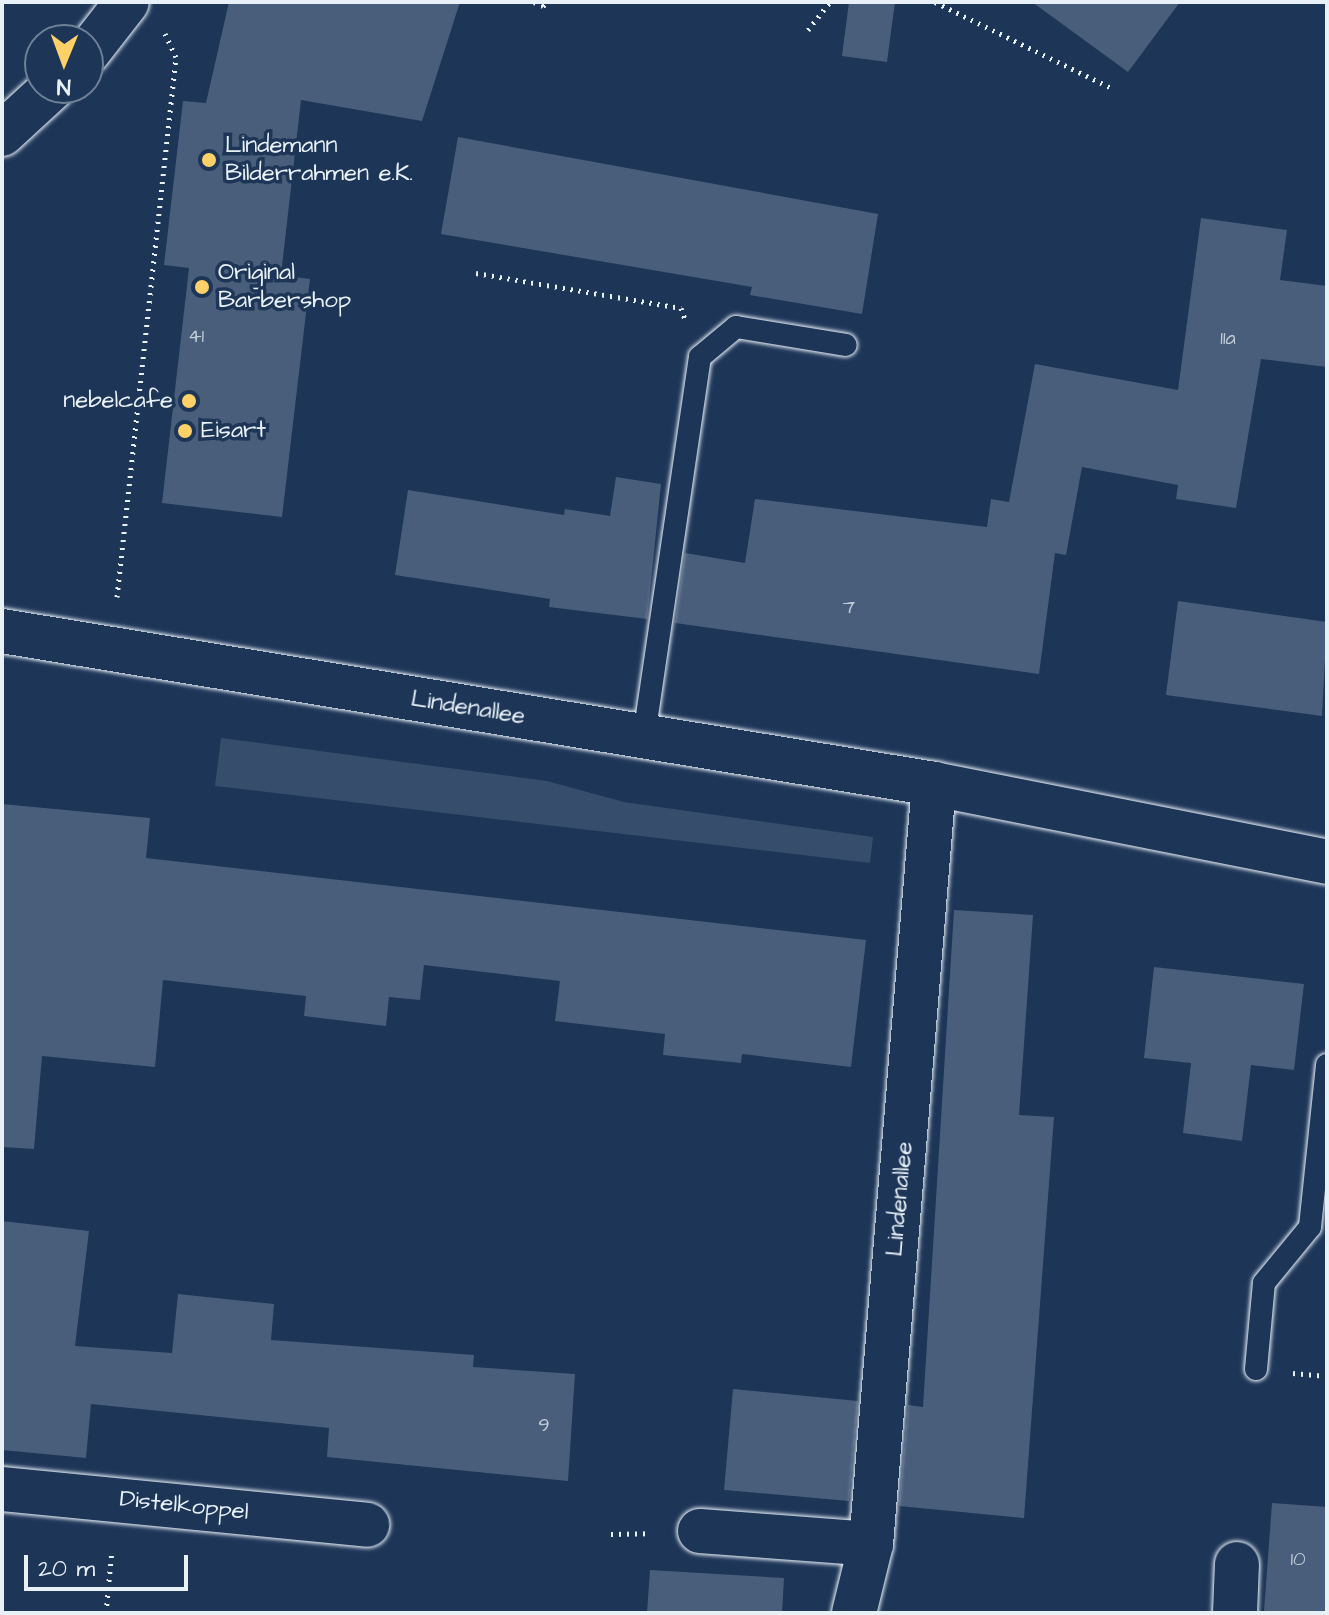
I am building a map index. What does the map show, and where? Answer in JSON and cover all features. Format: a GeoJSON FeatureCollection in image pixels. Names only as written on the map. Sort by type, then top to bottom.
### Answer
{"type":"FeatureCollection","features":[{"type":"Feature","properties":{"kind":"street"},"geometry":{"type":"LineString","coordinates":[[104,31],[127,2]]}},
{"type":"Feature","properties":{"kind":"street"},"geometry":{"type":"LineString","coordinates":[[2,134],[35,104]]}},
{"type":"Feature","properties":{"kind":"street","name":"Lindenallee"},"geometry":{"type":"LineString","coordinates":[[2,631],[934,784],[1327,862]]}},
{"type":"Feature","properties":{"kind":"street","name":"Lindenallee"},"geometry":{"type":"LineString","coordinates":[[854,1613],[871,1544],[934,784]]}},
{"type":"Feature","properties":{"kind":"street","name":"Distelkoppel"},"geometry":{"type":"LineString","coordinates":[[2,1489],[367,1525]]}},
{"type":"Feature","properties":{"kind":"street"},"geometry":{"type":"LineString","coordinates":[[700,1531],[871,1544]]}},
{"type":"Feature","properties":{"kind":"street"},"geometry":{"type":"LineString","coordinates":[[1235,1613],[1237,1564]]}},
{"type":"Feature","properties":{"kind":"lane"},"geometry":{"type":"LineString","coordinates":[[644,736],[700,357],[736,327],[846,345]]}},
{"type":"Feature","properties":{"kind":"lane"},"geometry":{"type":"LineString","coordinates":[[1256,1369],[1264,1283],[1310,1227],[1327,1065]]}},
{"type":"Feature","properties":{"kind":"path"},"geometry":{"type":"LineString","coordinates":[[534,2],[543,6],[548,2]]}},
{"type":"Feature","properties":{"kind":"path"},"geometry":{"type":"LineString","coordinates":[[808,30],[830,2]]}},
{"type":"Feature","properties":{"kind":"path"},"geometry":{"type":"LineString","coordinates":[[935,2],[1113,89]]}},
{"type":"Feature","properties":{"kind":"path"},"geometry":{"type":"LineString","coordinates":[[117,597],[176,57],[165,33]]}},
{"type":"Feature","properties":{"kind":"path"},"geometry":{"type":"LineString","coordinates":[[476,273],[681,308],[700,357]]}},
{"type":"Feature","properties":{"kind":"path"},"geometry":{"type":"LineString","coordinates":[[106,1613],[116,1499]]}},
{"type":"Feature","properties":{"kind":"shaded area"},"geometry":{"type":"Polygon","coordinates":[[[221,738],[547,781],[624,802],[873,837],[870,863],[215,786],[221,738]]]}},
{"type":"Feature","properties":{"kind":"building"},"geometry":{"type":"Polygon","coordinates":[[[229,2],[460,2],[422,121],[301,100],[281,275],[310,279],[282,517],[162,503],[189,268],[164,265],[183,101],[206,103],[229,2]]]}},
{"type":"Feature","properties":{"kind":"building"},"geometry":{"type":"Polygon","coordinates":[[[849,2],[895,2],[887,62],[842,56],[849,2]]]}},
{"type":"Feature","properties":{"kind":"building"},"geometry":{"type":"Polygon","coordinates":[[[1032,2],[1180,2],[1128,72],[1032,2]]]}},
{"type":"Feature","properties":{"kind":"building"},"geometry":{"type":"Polygon","coordinates":[[[458,137],[878,214],[862,314],[750,295],[752,287],[441,234],[458,137]]]}},
{"type":"Feature","properties":{"kind":"building"},"geometry":{"type":"Polygon","coordinates":[[[1201,218],[1287,230],[1280,280],[1327,286],[1327,367],[1261,359],[1236,508],[1176,499],[1178,485],[1082,467],[1066,555],[1055,553],[1039,674],[675,623],[685,553],[745,563],[755,499],[987,527],[991,499],[1009,502],[1035,364],[1178,390],[1201,218]]]}},
{"type":"Feature","properties":{"kind":"building"},"geometry":{"type":"Polygon","coordinates":[[[616,477],[661,484],[647,619],[549,607],[550,599],[395,575],[408,490],[564,515],[565,509],[610,516],[616,477]]]}},
{"type":"Feature","properties":{"kind":"building"},"geometry":{"type":"Polygon","coordinates":[[[1178,601],[1327,622],[1322,716],[1166,695],[1178,601]]]}},
{"type":"Feature","properties":{"kind":"building"},"geometry":{"type":"Polygon","coordinates":[[[2,804],[150,818],[146,858],[866,940],[851,1067],[742,1054],[741,1063],[663,1055],[665,1034],[555,1021],[560,981],[424,965],[420,1000],[389,997],[386,1026],[304,1016],[306,996],[163,980],[155,1067],[42,1056],[34,1149],[2,1147],[2,804]]]}},
{"type":"Feature","properties":{"kind":"building"},"geometry":{"type":"Polygon","coordinates":[[[954,910],[1033,915],[1019,1115],[1054,1117],[1024,1518],[899,1506],[908,1405],[923,1407],[954,910]]]}},
{"type":"Feature","properties":{"kind":"building"},"geometry":{"type":"Polygon","coordinates":[[[1154,967],[1304,984],[1294,1070],[1251,1065],[1242,1141],[1183,1133],[1191,1063],[1144,1058],[1154,967]]]}},
{"type":"Feature","properties":{"kind":"building"},"geometry":{"type":"Polygon","coordinates":[[[2,1221],[89,1231],[75,1346],[172,1353],[178,1294],[274,1304],[271,1340],[474,1355],[473,1367],[575,1374],[568,1481],[327,1457],[329,1428],[91,1404],[86,1458],[2,1450],[2,1221]]]}},
{"type":"Feature","properties":{"kind":"building"},"geometry":{"type":"Polygon","coordinates":[[[733,1389],[858,1401],[849,1501],[724,1490],[733,1389]]]}},
{"type":"Feature","properties":{"kind":"building"},"geometry":{"type":"Polygon","coordinates":[[[1272,1503],[1327,1507],[1327,1613],[1264,1611],[1272,1503]]]}},
{"type":"Feature","properties":{"kind":"building"},"geometry":{"type":"Polygon","coordinates":[[[650,1570],[784,1578],[782,1613],[647,1613],[650,1570]]]}},
{"type":"Feature","properties":{"kind":"place","name":"Lindemann Bilderrahmen e.K."},"geometry":{"type":"Point","coordinates":[209,160]}},
{"type":"Feature","properties":{"kind":"place","name":"Original Barbershop"},"geometry":{"type":"Point","coordinates":[202,287]}},
{"type":"Feature","properties":{"kind":"place","name":"nebelcafe"},"geometry":{"type":"Point","coordinates":[189,401]}},
{"type":"Feature","properties":{"kind":"place","name":"Eisart"},"geometry":{"type":"Point","coordinates":[185,431]}}]}
